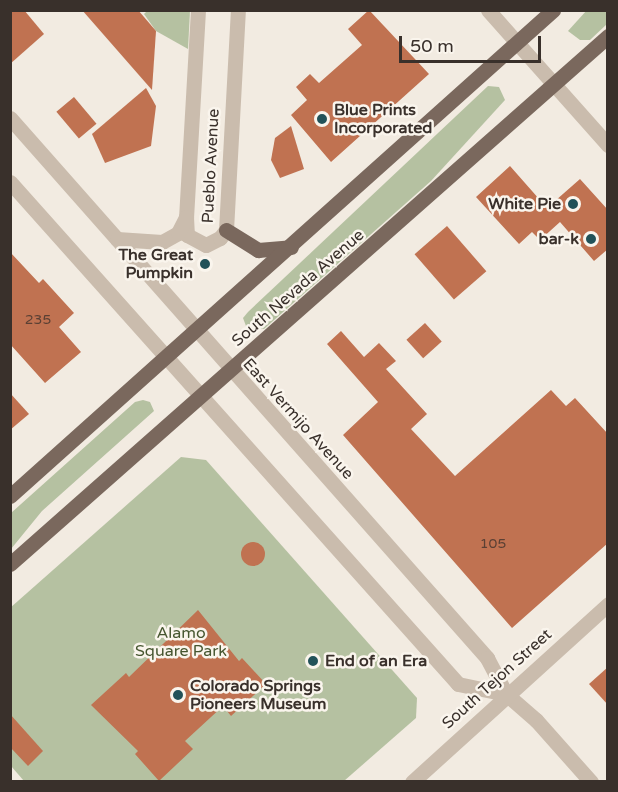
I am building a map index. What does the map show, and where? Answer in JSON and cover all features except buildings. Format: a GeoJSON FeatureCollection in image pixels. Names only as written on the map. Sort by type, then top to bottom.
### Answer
{"type":"FeatureCollection","features":[{"type":"Feature","properties":{"kind":"main road"},"geometry":{"type":"LineString","coordinates":[[10,496],[291,247],[553,10]]}},
{"type":"Feature","properties":{"kind":"main road","name":"South Nevada Avenue"},"geometry":{"type":"LineString","coordinates":[[10,564],[608,36]]}},
{"type":"Feature","properties":{"kind":"main road"},"geometry":{"type":"LineString","coordinates":[[226,230],[258,250],[291,247]]}},
{"type":"Feature","properties":{"kind":"street","name":"Pueblo Avenue"},"geometry":{"type":"LineString","coordinates":[[198,10],[186,217],[187,235],[197,243],[213,243],[226,230],[238,10]]}},
{"type":"Feature","properties":{"kind":"street"},"geometry":{"type":"LineString","coordinates":[[488,10],[608,145]]}},
{"type":"Feature","properties":{"kind":"street","name":"East Vermijo Avenue"},"geometry":{"type":"LineString","coordinates":[[10,118],[117,238],[195,331],[487,658],[506,693],[536,720],[591,782]]}},
{"type":"Feature","properties":{"kind":"street"},"geometry":{"type":"LineString","coordinates":[[10,182],[458,684],[506,693]]}},
{"type":"Feature","properties":{"kind":"street"},"geometry":{"type":"LineString","coordinates":[[117,238],[162,242],[178,233],[186,217]]}},
{"type":"Feature","properties":{"kind":"street","name":"South Tejon Street"},"geometry":{"type":"LineString","coordinates":[[412,782],[506,693],[608,604]]}},
{"type":"Feature","properties":{"kind":"green space"},"geometry":{"type":"Polygon","coordinates":[[[587,10],[607,11],[607,24],[590,40],[580,40],[568,31],[587,10]]]}},
{"type":"Feature","properties":{"kind":"green space"},"geometry":{"type":"Polygon","coordinates":[[[147,11],[190,11],[188,49],[156,31],[144,14],[147,11]]]}},
{"type":"Feature","properties":{"kind":"green space"},"geometry":{"type":"Polygon","coordinates":[[[488,86],[499,87],[505,100],[431,181],[264,329],[246,326],[243,318],[248,312],[488,86]]]}},
{"type":"Feature","properties":{"kind":"green space"},"geometry":{"type":"Polygon","coordinates":[[[143,400],[150,402],[154,411],[42,511],[11,549],[11,513],[135,402],[143,400]]]}},
{"type":"Feature","properties":{"kind":"green space","name":"Alamo Square Park"},"geometry":{"type":"Polygon","coordinates":[[[181,457],[206,460],[417,698],[416,718],[344,781],[24,781],[11,766],[10,608],[181,457]]]}},
{"type":"Feature","properties":{"kind":"place","name":"Blue Prints Incorporated"},"geometry":{"type":"Point","coordinates":[322,119]}},
{"type":"Feature","properties":{"kind":"place","name":"White Pie"},"geometry":{"type":"Point","coordinates":[573,204]}},
{"type":"Feature","properties":{"kind":"place","name":"bar-k"},"geometry":{"type":"Point","coordinates":[591,239]}},
{"type":"Feature","properties":{"kind":"place","name":"The Great Pumpkin"},"geometry":{"type":"Point","coordinates":[205,264]}},
{"type":"Feature","properties":{"kind":"place","name":"End of an Era"},"geometry":{"type":"Point","coordinates":[313,661]}},
{"type":"Feature","properties":{"kind":"place","name":"Colorado Springs Pioneers Museum"},"geometry":{"type":"Point","coordinates":[178,695]}}]}
